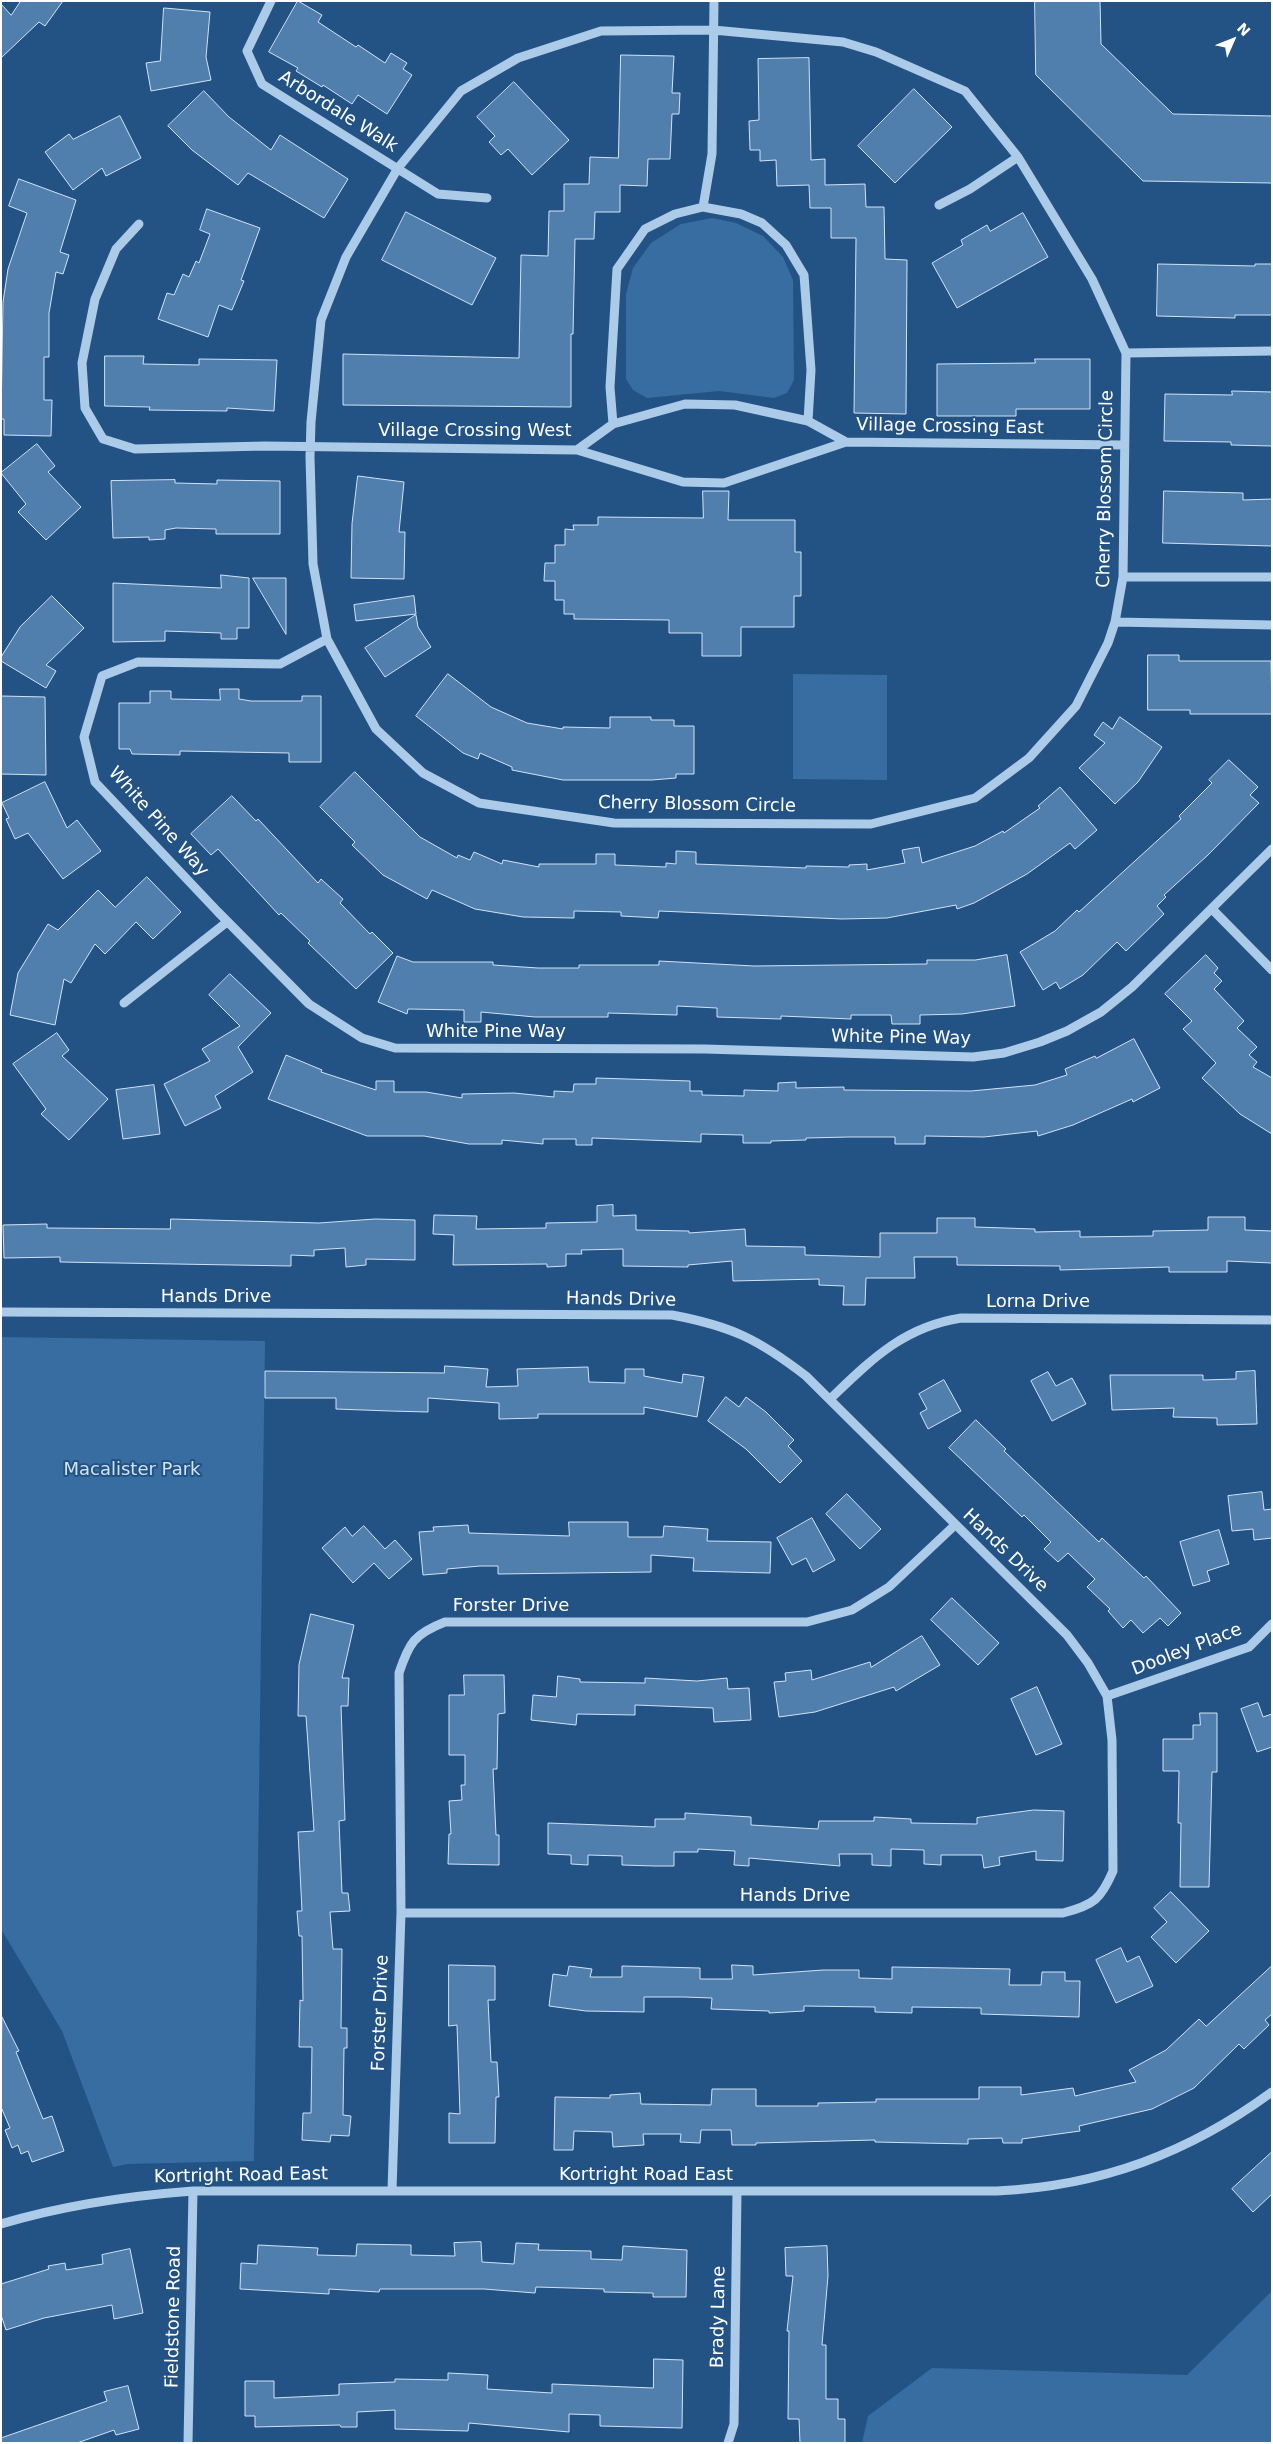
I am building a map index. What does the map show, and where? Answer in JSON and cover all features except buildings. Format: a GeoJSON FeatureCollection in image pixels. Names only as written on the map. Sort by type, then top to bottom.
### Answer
{"type":"FeatureCollection","features":[{"type":"Feature","properties":{"kind":"street","name":"Arbordale Walk"},"geometry":{"type":"LineString","coordinates":[[271,1],[247,51],[262,84],[398,168]]}},
{"type":"Feature","properties":{"kind":"street"},"geometry":{"type":"LineString","coordinates":[[703,207],[712,154],[714,1]]}},
{"type":"Feature","properties":{"kind":"street","name":"Cherry Blossom Circle"},"geometry":{"type":"LineString","coordinates":[[714,30],[843,42],[876,52],[965,90],[1018,157],[1092,279],[1126,353],[1123,577],[1115,622],[1108,643],[1076,706],[1029,758],[975,798],[871,824],[614,823],[479,803],[423,773],[376,728],[327,639],[313,564],[310,422],[321,320],[346,257],[398,168],[462,91],[518,58],[601,31],[714,30]]}},
{"type":"Feature","properties":{"kind":"street"},"geometry":{"type":"LineString","coordinates":[[939,205],[970,189],[1018,157]]}},
{"type":"Feature","properties":{"kind":"street"},"geometry":{"type":"LineString","coordinates":[[398,168],[438,194],[487,198]]}},
{"type":"Feature","properties":{"kind":"street"},"geometry":{"type":"LineString","coordinates":[[613,424],[610,387],[617,269],[646,229],[675,214],[703,207],[741,214],[762,223],[786,245],[804,275],[811,370],[808,421]]}},
{"type":"Feature","properties":{"kind":"street","name":"Village Crossing West"},"geometry":{"type":"LineString","coordinates":[[140,224],[116,249],[112,257],[95,299],[82,363],[85,408],[103,440],[135,448],[265,446],[577,450],[613,424],[685,404],[735,405],[808,421],[846,442]]}},
{"type":"Feature","properties":{"kind":"street"},"geometry":{"type":"LineString","coordinates":[[1126,353],[1272,351]]}},
{"type":"Feature","properties":{"kind":"street","name":"Village Crossing East"},"geometry":{"type":"LineString","coordinates":[[577,450],[683,482],[724,483],[846,442],[1124,445]]}},
{"type":"Feature","properties":{"kind":"street"},"geometry":{"type":"LineString","coordinates":[[1123,577],[1272,577]]}},
{"type":"Feature","properties":{"kind":"street"},"geometry":{"type":"LineString","coordinates":[[1115,622],[1272,625]]}},
{"type":"Feature","properties":{"kind":"street","name":"White Pine Way"},"geometry":{"type":"LineString","coordinates":[[327,639],[280,664],[138,662],[102,676],[84,737],[95,782],[227,922],[310,1004],[362,1038],[394,1048],[705,1049],[972,1057],[1004,1053],[1067,1031],[1101,1012],[1132,987],[1272,849]]}},
{"type":"Feature","properties":{"kind":"street"},"geometry":{"type":"LineString","coordinates":[[1212,909],[1272,970]]}},
{"type":"Feature","properties":{"kind":"street"},"geometry":{"type":"LineString","coordinates":[[124,1002],[227,922]]}},
{"type":"Feature","properties":{"kind":"street","name":"Hands Drive"},"geometry":{"type":"LineString","coordinates":[[1,1312],[672,1315],[710,1322],[748,1336],[778,1354],[806,1376],[1068,1635],[1088,1662],[1107,1696],[1112,1740],[1113,1871],[1104,1890],[1093,1903],[1082,1908],[1063,1913],[401,1913]]}},
{"type":"Feature","properties":{"kind":"street","name":"Lorna Drive"},"geometry":{"type":"LineString","coordinates":[[830,1399],[881,1352],[902,1337],[923,1327],[947,1320],[961,1318],[1272,1320]]}},
{"type":"Feature","properties":{"kind":"street","name":"Forster Drive"},"geometry":{"type":"LineString","coordinates":[[392,2190],[401,1913],[399,1673],[407,1648],[424,1630],[445,1622],[806,1622],[852,1610],[889,1587],[955,1525]]}},
{"type":"Feature","properties":{"kind":"street","name":"Dooley Place"},"geometry":{"type":"LineString","coordinates":[[1107,1696],[1248,1647],[1272,1624]]}},
{"type":"Feature","properties":{"kind":"street","name":"Kortright Road East"},"geometry":{"type":"LineString","coordinates":[[1,2224],[34,2214],[91,2201],[193,2191],[1039,2189],[1140,2165],[1190,2144],[1247,2110],[1272,2092]]}},
{"type":"Feature","properties":{"kind":"street","name":"Fieldstone Road"},"geometry":{"type":"LineString","coordinates":[[188,2443],[193,2191]]}},
{"type":"Feature","properties":{"kind":"street","name":"Brady Lane"},"geometry":{"type":"LineString","coordinates":[[728,2443],[734,2424],[737,2191]]}},
{"type":"Feature","properties":{"kind":"green space"},"geometry":{"type":"Polygon","coordinates":[[[712,218],[736,223],[763,236],[783,257],[793,280],[794,380],[787,393],[774,398],[719,391],[647,398],[633,390],[626,379],[626,294],[633,268],[651,243],[681,224],[712,218]]]}},
{"type":"Feature","properties":{"kind":"green space"},"geometry":{"type":"Polygon","coordinates":[[[793,674],[887,675],[887,780],[793,779],[793,674]]]}},
{"type":"Feature","properties":{"kind":"green space","name":"Macalister Park"},"geometry":{"type":"Polygon","coordinates":[[[1,1337],[265,1341],[254,2161],[128,2164],[113,2167],[62,2031],[1,1929],[1,1337]]]}},
{"type":"Feature","properties":{"kind":"green space"},"geometry":{"type":"Polygon","coordinates":[[[1272,2291],[1272,2443],[862,2443],[868,2416],[932,2368],[1187,2375],[1272,2291]]]}}]}
